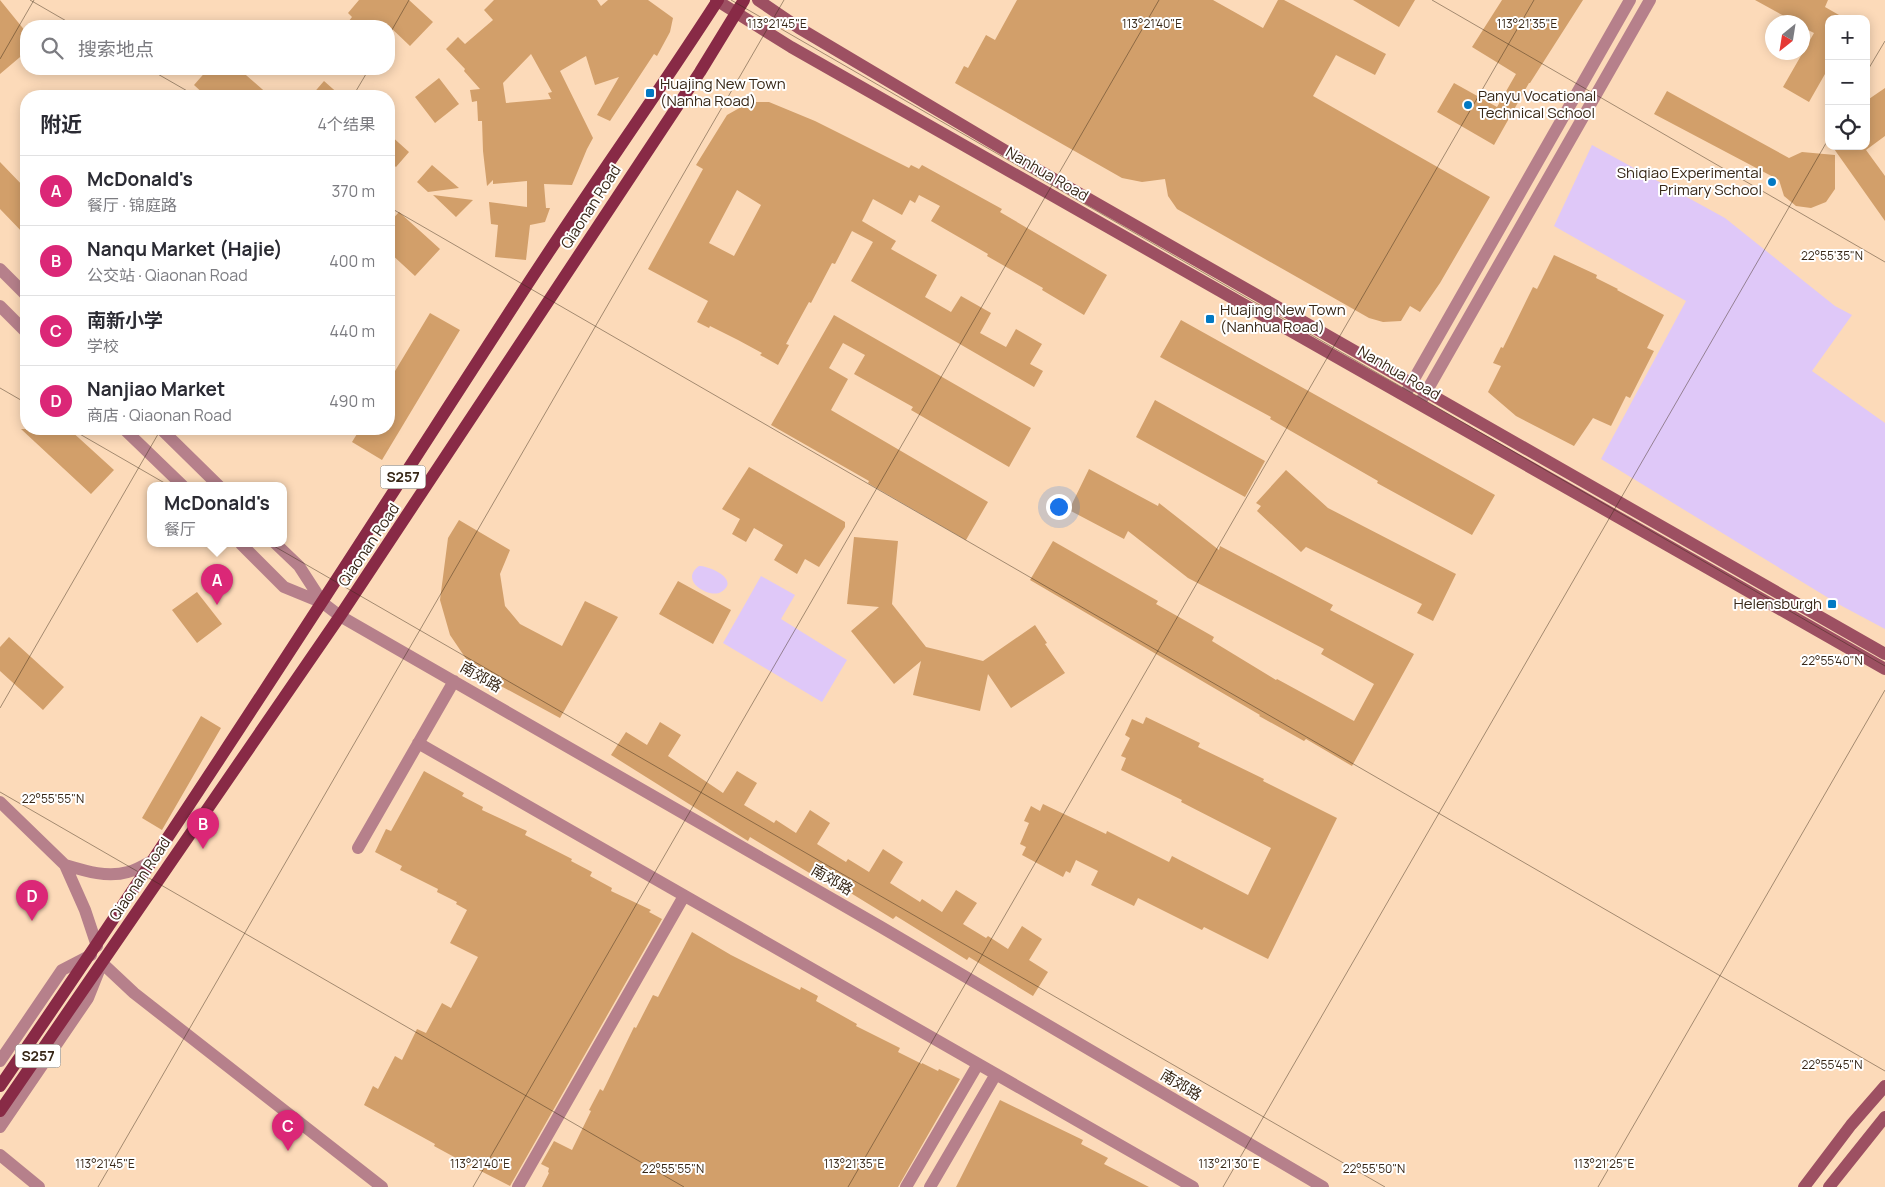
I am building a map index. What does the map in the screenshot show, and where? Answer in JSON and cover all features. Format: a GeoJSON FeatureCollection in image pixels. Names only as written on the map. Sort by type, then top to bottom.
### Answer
{"type":"FeatureCollection","features":[{"type":"Feature","properties":{"kind":"main road","name":"Qiaonan Road"},"geometry":{"type":"LineString","coordinates":[[0,1086],[94,951],[150,862],[323,603],[538,268],[680,60],[717,0]]}},
{"type":"Feature","properties":{"kind":"main road","name":"Qiaonan Road"},"geometry":{"type":"LineString","coordinates":[[0,1111],[340,616],[700,72],[744,0]]}},
{"type":"Feature","properties":{"kind":"street","name":"Nanhua Road"},"geometry":{"type":"LineString","coordinates":[[717,0],[791,47],[1885,670]]}},
{"type":"Feature","properties":{"kind":"street","name":"Nanhua Road"},"geometry":{"type":"LineString","coordinates":[[758,0],[799,28],[1038,170],[1885,654]]}},
{"type":"Feature","properties":{"kind":"street"},"geometry":{"type":"LineString","coordinates":[[1404,395],[1630,0]]}},
{"type":"Feature","properties":{"kind":"street"},"geometry":{"type":"LineString","coordinates":[[1419,404],[1650,0]]}},
{"type":"Feature","properties":{"kind":"street"},"geometry":{"type":"LineString","coordinates":[[0,269],[20,289]]}},
{"type":"Feature","properties":{"kind":"street"},"geometry":{"type":"LineString","coordinates":[[0,306],[20,326]]}},
{"type":"Feature","properties":{"kind":"street"},"geometry":{"type":"LineString","coordinates":[[130,435],[179,482]]}},
{"type":"Feature","properties":{"kind":"street"},"geometry":{"type":"LineString","coordinates":[[167,435],[214,482]]}},
{"type":"Feature","properties":{"kind":"street"},"geometry":{"type":"LineString","coordinates":[[244,547],[284,587],[323,603]]}},
{"type":"Feature","properties":{"kind":"street"},"geometry":{"type":"LineString","coordinates":[[279,547],[299,566],[323,603]]}},
{"type":"Feature","properties":{"kind":"street","name":"南郊路"},"geometry":{"type":"LineString","coordinates":[[323,603],[340,616],[881,926],[1323,1187]]}},
{"type":"Feature","properties":{"kind":"street"},"geometry":{"type":"LineString","coordinates":[[358,848],[454,680]]}},
{"type":"Feature","properties":{"kind":"street"},"geometry":{"type":"LineString","coordinates":[[418,743],[1193,1187]]}},
{"type":"Feature","properties":{"kind":"street"},"geometry":{"type":"LineString","coordinates":[[0,802],[65,865],[85,910],[94,951],[62,970],[0,1060]]}},
{"type":"Feature","properties":{"kind":"street"},"geometry":{"type":"LineString","coordinates":[[65,865],[96,873],[115,874],[128,872],[150,862]]}},
{"type":"Feature","properties":{"kind":"street"},"geometry":{"type":"LineString","coordinates":[[518,1187],[684,896]]}},
{"type":"Feature","properties":{"kind":"street"},"geometry":{"type":"LineString","coordinates":[[0,1127],[88,998],[102,963],[134,993],[382,1187]]}},
{"type":"Feature","properties":{"kind":"street"},"geometry":{"type":"LineString","coordinates":[[906,1187],[978,1064]]}},
{"type":"Feature","properties":{"kind":"street"},"geometry":{"type":"LineString","coordinates":[[930,1187],[996,1074]]}},
{"type":"Feature","properties":{"kind":"street"},"geometry":{"type":"LineString","coordinates":[[1804,1187],[1851,1125],[1885,1086]]}},
{"type":"Feature","properties":{"kind":"street"},"geometry":{"type":"LineString","coordinates":[[1829,1187],[1885,1117]]}},
{"type":"Feature","properties":{"kind":"street"},"geometry":{"type":"LineString","coordinates":[[0,1155],[40,1187]]}},
{"type":"Feature","properties":{"kind":"shaded area"},"geometry":{"type":"Polygon","coordinates":[[[1592,145],[1725,218],[1835,306],[1852,315],[1812,371],[1885,423],[1885,629],[1840,605],[1601,459],[1686,301],[1554,226],[1592,145]]]}},
{"type":"Feature","properties":{"kind":"shaded area"},"geometry":{"type":"Polygon","coordinates":[[[699,566],[710,568],[722,574],[728,583],[726,587],[716,594],[704,591],[698,587],[692,577],[693,572],[699,566]]]}},
{"type":"Feature","properties":{"kind":"shaded area"},"geometry":{"type":"Polygon","coordinates":[[[761,576],[795,595],[781,619],[847,660],[822,702],[723,643],[761,576]]]}},
{"type":"Feature","properties":{"kind":"building"},"geometry":{"type":"Polygon","coordinates":[[[0,0],[20,25],[20,57],[0,74],[0,0]]]}},
{"type":"Feature","properties":{"kind":"building"},"geometry":{"type":"Polygon","coordinates":[[[359,0],[409,0],[433,22],[410,46],[395,32],[395,20],[350,20],[352,17],[348,13],[359,0]]]}},
{"type":"Feature","properties":{"kind":"building"},"geometry":{"type":"Polygon","coordinates":[[[494,0],[597,0],[601,6],[608,0],[648,0],[673,18],[670,32],[657,56],[654,54],[610,121],[597,115],[619,77],[595,85],[586,56],[560,71],[593,138],[572,185],[544,184],[546,208],[550,208],[545,222],[530,225],[526,260],[495,257],[498,225],[491,224],[489,202],[527,207],[527,181],[493,184],[493,180],[487,186],[482,121],[478,121],[477,101],[472,102],[470,90],[480,89],[464,71],[465,69],[446,49],[458,37],[465,44],[493,20],[484,10],[494,0]],[[531,54],[503,83],[506,103],[551,99],[548,93],[552,92],[531,54]]]}},
{"type":"Feature","properties":{"kind":"building"},"geometry":{"type":"Polygon","coordinates":[[[1017,0],[1213,0],[1263,28],[1278,0],[1284,0],[1386,54],[1375,75],[1336,55],[1313,96],[1490,197],[1440,283],[1420,312],[1410,306],[1401,321],[1383,322],[1369,318],[1177,209],[1168,196],[1165,179],[1142,182],[1122,178],[955,83],[964,66],[968,68],[986,35],[995,40],[1017,0]]]}},
{"type":"Feature","properties":{"kind":"building"},"geometry":{"type":"Polygon","coordinates":[[[1353,0],[1415,0],[1399,27],[1353,0]]]}},
{"type":"Feature","properties":{"kind":"building"},"geometry":{"type":"Polygon","coordinates":[[[1502,0],[1583,0],[1529,83],[1494,145],[1437,112],[1454,83],[1497,107],[1516,74],[1472,47],[1502,0]]]}},
{"type":"Feature","properties":{"kind":"building"},"geometry":{"type":"Polygon","coordinates":[[[1755,0],[1828,0],[1825,7],[1839,15],[1825,15],[1825,74],[1809,102],[1783,87],[1798,60],[1810,60],[1810,40],[1814,33],[1810,31],[1810,15],[1782,15],[1755,0]]]}},
{"type":"Feature","properties":{"kind":"building"},"geometry":{"type":"Polygon","coordinates":[[[203,75],[246,75],[263,90],[199,90],[194,85],[203,75]]]}},
{"type":"Feature","properties":{"kind":"building"},"geometry":{"type":"Polygon","coordinates":[[[439,78],[459,104],[435,123],[415,97],[439,78]]]}},
{"type":"Feature","properties":{"kind":"building"},"geometry":{"type":"Polygon","coordinates":[[[324,81],[334,90],[316,90],[324,81]]]}},
{"type":"Feature","properties":{"kind":"building"},"geometry":{"type":"Polygon","coordinates":[[[1885,88],[1885,136],[1870,147],[1870,105],[1870,98],[1885,88]]]}},
{"type":"Feature","properties":{"kind":"building"},"geometry":{"type":"Polygon","coordinates":[[[1667,91],[1789,158],[1802,152],[1835,155],[1835,189],[1826,202],[1811,208],[1796,206],[1784,196],[1779,180],[1654,114],[1667,91]]]}},
{"type":"Feature","properties":{"kind":"building"},"geometry":{"type":"Polygon","coordinates":[[[750,102],[769,102],[815,121],[909,168],[911,165],[919,169],[922,165],[1002,209],[1000,212],[1107,275],[1084,315],[1042,290],[1043,288],[987,256],[988,254],[931,221],[940,206],[919,195],[915,203],[910,200],[902,215],[873,199],[862,221],[896,241],[891,249],[937,275],[925,297],[951,312],[961,296],[991,313],[980,333],[1006,347],[1016,329],[1042,344],[1030,364],[1043,371],[1034,387],[851,281],[873,242],[852,231],[835,264],[832,263],[811,303],[809,302],[786,344],[789,345],[778,365],[760,355],[762,353],[738,340],[710,326],[709,328],[697,322],[708,301],[648,269],[703,169],[696,165],[727,115],[750,102]],[[737,190],[709,243],[734,256],[761,205],[737,190]]]}},
{"type":"Feature","properties":{"kind":"building"},"geometry":{"type":"Polygon","coordinates":[[[395,139],[409,152],[395,166],[395,139]]]}},
{"type":"Feature","properties":{"kind":"building"},"geometry":{"type":"Polygon","coordinates":[[[1835,150],[1866,150],[1885,176],[1885,221],[1835,150]]]}},
{"type":"Feature","properties":{"kind":"building"},"geometry":{"type":"Polygon","coordinates":[[[0,162],[20,183],[20,230],[0,209],[0,162]]]}},
{"type":"Feature","properties":{"kind":"building"},"geometry":{"type":"Polygon","coordinates":[[[432,165],[459,188],[428,192],[417,182],[432,165]]]}},
{"type":"Feature","properties":{"kind":"building"},"geometry":{"type":"Polygon","coordinates":[[[433,195],[473,200],[456,217],[433,195]]]}},
{"type":"Feature","properties":{"kind":"building"},"geometry":{"type":"Polygon","coordinates":[[[399,212],[440,249],[415,276],[395,258],[395,216],[399,212]]]}},
{"type":"Feature","properties":{"kind":"building"},"geometry":{"type":"Polygon","coordinates":[[[1554,255],[1597,275],[1596,278],[1664,315],[1647,348],[1654,351],[1630,398],[1626,396],[1611,426],[1593,418],[1574,446],[1516,416],[1488,392],[1501,366],[1493,363],[1501,347],[1503,348],[1533,287],[1537,289],[1554,255]]]}},
{"type":"Feature","properties":{"kind":"building"},"geometry":{"type":"Polygon","coordinates":[[[430,313],[460,330],[382,460],[352,442],[356,435],[395,435],[395,371],[430,313]]]}},
{"type":"Feature","properties":{"kind":"building"},"geometry":{"type":"Polygon","coordinates":[[[834,315],[1031,428],[1009,467],[911,410],[913,407],[854,374],[865,355],[843,343],[829,368],[848,379],[831,410],[988,502],[966,540],[868,483],[869,481],[771,425],[834,315]]]}},
{"type":"Feature","properties":{"kind":"building"},"geometry":{"type":"Polygon","coordinates":[[[1181,320],[1495,495],[1472,535],[1377,483],[1378,481],[1270,419],[1271,417],[1160,357],[1181,320]]]}},
{"type":"Feature","properties":{"kind":"building"},"geometry":{"type":"Polygon","coordinates":[[[1155,400],[1265,461],[1245,497],[1136,437],[1155,400]]]}},
{"type":"Feature","properties":{"kind":"building"},"geometry":{"type":"Polygon","coordinates":[[[27,435],[76,435],[114,470],[91,494],[27,435]]]}},
{"type":"Feature","properties":{"kind":"building"},"geometry":{"type":"Polygon","coordinates":[[[749,467],[845,522],[845,527],[819,567],[805,559],[797,574],[774,560],[783,545],[754,528],[746,542],[732,534],[740,519],[722,509],[749,467]]]}},
{"type":"Feature","properties":{"kind":"building"},"geometry":{"type":"Polygon","coordinates":[[[1089,469],[1158,506],[1159,503],[1219,550],[1220,546],[1333,605],[1330,610],[1414,654],[1352,766],[1306,739],[1304,741],[1259,716],[1030,580],[1053,541],[1158,601],[1156,604],[1214,637],[1212,641],[1276,680],[1354,721],[1374,684],[1321,654],[1324,649],[1188,578],[1128,531],[1124,539],[1069,510],[1089,469]]]}},
{"type":"Feature","properties":{"kind":"building"},"geometry":{"type":"Polygon","coordinates":[[[1286,470],[1328,508],[1456,574],[1433,621],[1417,613],[1422,604],[1306,547],[1301,552],[1257,511],[1261,506],[1256,503],[1286,470]]]}},
{"type":"Feature","properties":{"kind":"building"},"geometry":{"type":"Polygon","coordinates":[[[459,520],[510,550],[500,574],[505,606],[520,624],[562,646],[585,601],[618,617],[560,718],[475,672],[450,635],[440,600],[448,538],[459,520]]]}},
{"type":"Feature","properties":{"kind":"building"},"geometry":{"type":"Polygon","coordinates":[[[854,537],[898,541],[892,604],[926,647],[983,661],[1035,625],[1047,643],[1045,644],[1065,673],[1011,708],[988,674],[980,711],[913,695],[921,661],[894,684],[851,631],[879,607],[847,604],[854,537]]]}},
{"type":"Feature","properties":{"kind":"building"},"geometry":{"type":"Polygon","coordinates":[[[678,581],[731,610],[713,644],[659,614],[678,581]]]}},
{"type":"Feature","properties":{"kind":"building"},"geometry":{"type":"Polygon","coordinates":[[[197,592],[222,624],[197,643],[172,610],[197,592]]]}},
{"type":"Feature","properties":{"kind":"building"},"geometry":{"type":"Polygon","coordinates":[[[9,637],[64,687],[43,710],[0,671],[0,647],[9,637]]]}},
{"type":"Feature","properties":{"kind":"building"},"geometry":{"type":"Polygon","coordinates":[[[201,716],[221,728],[162,830],[142,818],[201,716]]]}},
{"type":"Feature","properties":{"kind":"building"},"geometry":{"type":"Polygon","coordinates":[[[1146,717],[1200,743],[1198,747],[1264,779],[1263,781],[1337,818],[1268,959],[1204,927],[1202,930],[1138,898],[1134,906],[1091,885],[1098,871],[1076,860],[1070,873],[1066,871],[1063,877],[1022,855],[1026,847],[1020,844],[1029,823],[1024,821],[1031,806],[1040,811],[1043,804],[1106,834],[1107,831],[1169,862],[1172,856],[1248,895],[1271,848],[1181,802],[1182,800],[1121,770],[1126,758],[1121,756],[1130,738],[1125,735],[1132,719],[1143,724],[1146,717]]]}},
{"type":"Feature","properties":{"kind":"building"},"geometry":{"type":"Polygon","coordinates":[[[660,722],[681,735],[668,756],[723,793],[737,771],[757,783],[744,805],[774,823],[776,820],[796,833],[810,810],[830,823],[817,844],[846,862],[848,859],[869,872],[883,849],[903,862],[890,883],[920,902],[922,899],[942,912],[956,890],[977,903],[963,924],[986,938],[988,936],[1008,949],[1022,926],[1042,939],[1029,960],[1048,972],[1033,996],[969,957],[967,960],[896,916],[893,919],[823,876],[821,880],[750,837],[748,841],[611,755],[626,732],[647,745],[660,722]]]}},
{"type":"Feature","properties":{"kind":"building"},"geometry":{"type":"Polygon","coordinates":[[[424,771],[464,793],[462,796],[483,807],[482,810],[527,831],[525,835],[572,859],[571,861],[592,872],[590,876],[612,888],[611,891],[651,910],[649,912],[662,919],[510,1186],[469,1165],[467,1168],[454,1161],[456,1158],[434,1146],[435,1144],[364,1105],[373,1086],[378,1089],[395,1056],[402,1060],[417,1029],[426,1033],[442,1003],[451,1008],[478,957],[450,943],[467,910],[456,904],[457,902],[437,892],[438,889],[400,870],[402,866],[375,852],[386,829],[391,831],[424,771]]]}},
{"type":"Feature","properties":{"kind":"building"},"geometry":{"type":"Polygon","coordinates":[[[692,932],[731,955],[800,990],[801,987],[818,996],[816,1001],[857,1024],[856,1026],[900,1048],[898,1052],[960,1079],[898,1187],[542,1187],[549,1173],[549,1168],[541,1164],[554,1141],[572,1150],[591,1111],[589,1110],[600,1089],[603,1091],[634,1027],[636,1028],[653,995],[658,997],[692,932]]]}},
{"type":"Feature","properties":{"kind":"building"},"geometry":{"type":"Polygon","coordinates":[[[1000,1100],[1083,1140],[1081,1144],[1108,1158],[1104,1164],[1149,1187],[956,1187],[1000,1100]]]}},
{"type":"Feature","properties":{"kind":"place","name":"Huajing New Town (Nanha Road)"},"geometry":{"type":"Point","coordinates":[650,93]}},
{"type":"Feature","properties":{"kind":"place","name":"Panyu Vocational Technical School"},"geometry":{"type":"Point","coordinates":[1468,105]}},
{"type":"Feature","properties":{"kind":"place","name":"Shiqiao Experimental Primary School"},"geometry":{"type":"Point","coordinates":[1772,182]}},
{"type":"Feature","properties":{"kind":"place","name":"Huajing New Town (Nanhua Road)"},"geometry":{"type":"Point","coordinates":[1210,319]}},
{"type":"Feature","properties":{"kind":"place","name":"Helensburgh"},"geometry":{"type":"Point","coordinates":[1832,604]}},
{"type":"Feature","properties":{"kind":"place","name":"McDonald's"},"geometry":{"type":"Point","coordinates":[217,605]}},
{"type":"Feature","properties":{"kind":"place","name":"Nanqu Market (Hajie)"},"geometry":{"type":"Point","coordinates":[203,849]}},
{"type":"Feature","properties":{"kind":"place","name":"Nanjiao Market"},"geometry":{"type":"Point","coordinates":[32,921]}},
{"type":"Feature","properties":{"kind":"place","name":"南新小学"},"geometry":{"type":"Point","coordinates":[288,1151]}}]}
